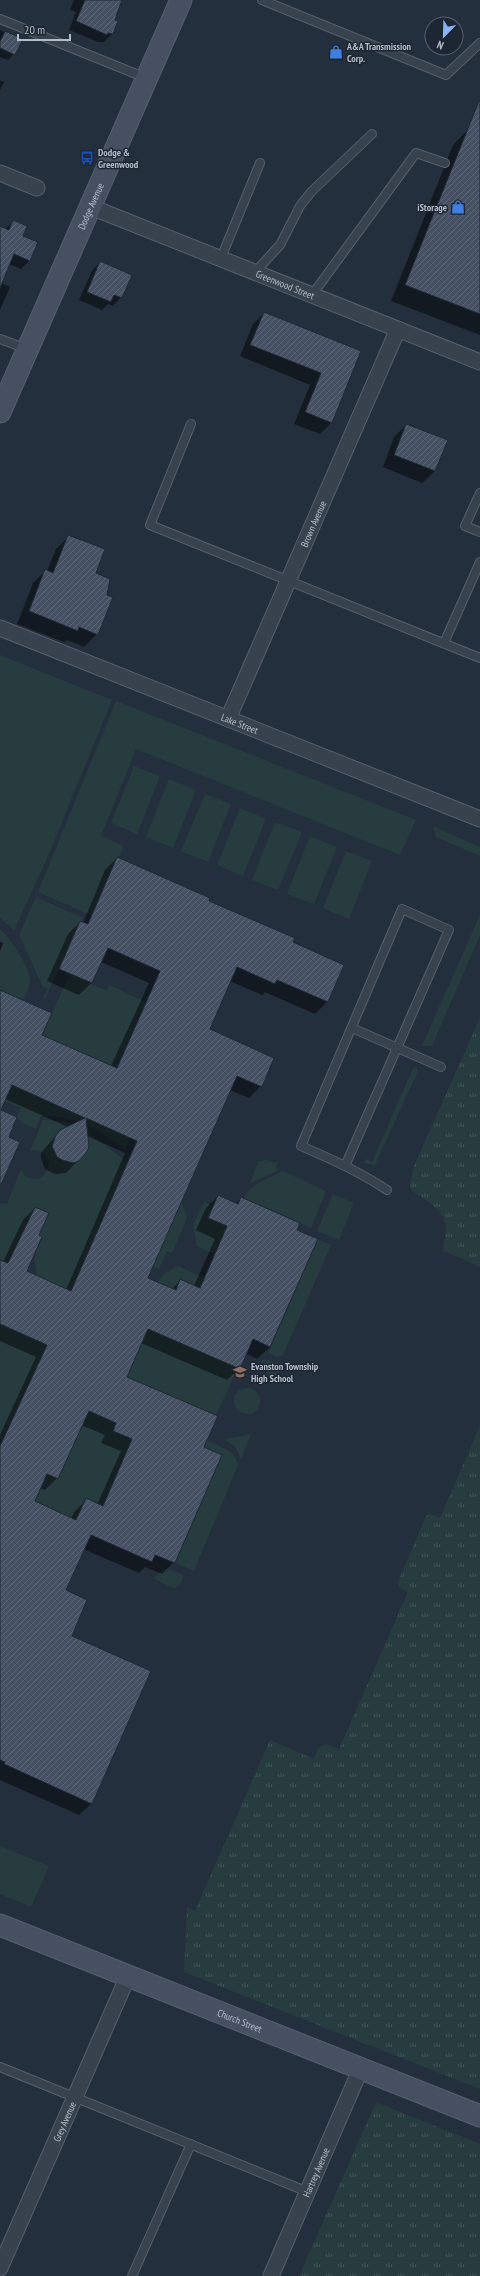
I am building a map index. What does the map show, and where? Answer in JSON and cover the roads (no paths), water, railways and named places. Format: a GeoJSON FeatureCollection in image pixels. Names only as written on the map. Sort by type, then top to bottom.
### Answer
{"type":"FeatureCollection","features":[{"type":"Feature","properties":{"kind":"street","name":"Dodge Avenue"},"geometry":{"type":"LineString","coordinates":[[0,412],[181,0]]}},
{"type":"Feature","properties":{"kind":"street"},"geometry":{"type":"LineString","coordinates":[[0,173],[37,188]]}},
{"type":"Feature","properties":{"kind":"street","name":"Greenwood Street"},"geometry":{"type":"LineString","coordinates":[[91,206],[480,362]]}},
{"type":"Feature","properties":{"kind":"street","name":"Brown Avenue"},"geometry":{"type":"LineString","coordinates":[[228,719],[398,329]]}},
{"type":"Feature","properties":{"kind":"street","name":"Lake Street"},"geometry":{"type":"LineString","coordinates":[[0,628],[480,819]]}},
{"type":"Feature","properties":{"kind":"street","name":"Church Street"},"geometry":{"type":"LineString","coordinates":[[0,1925],[480,2116]]}},
{"type":"Feature","properties":{"kind":"street","name":"Grey Avenue"},"geometry":{"type":"LineString","coordinates":[[0,2268],[128,1976]]}},
{"type":"Feature","properties":{"kind":"street","name":"Hartrey Avenue"},"geometry":{"type":"LineString","coordinates":[[271,2276],[361,2068]]}},
{"type":"Feature","properties":{"kind":"lane"},"geometry":{"type":"LineString","coordinates":[[262,0],[446,75],[480,43]]}},
{"type":"Feature","properties":{"kind":"lane"},"geometry":{"type":"LineString","coordinates":[[0,19],[147,78]]}},
{"type":"Feature","properties":{"kind":"lane"},"geometry":{"type":"LineString","coordinates":[[255,272],[280,245],[300,206],[311,192],[372,134]]}},
{"type":"Feature","properties":{"kind":"lane"},"geometry":{"type":"LineString","coordinates":[[312,295],[416,153],[445,163]]}},
{"type":"Feature","properties":{"kind":"lane"},"geometry":{"type":"LineString","coordinates":[[221,258],[260,163]]}},
{"type":"Feature","properties":{"kind":"lane"},"geometry":{"type":"LineString","coordinates":[[0,339],[27,350]]}},
{"type":"Feature","properties":{"kind":"lane"},"geometry":{"type":"LineString","coordinates":[[191,424],[150,525],[480,658]]}},
{"type":"Feature","properties":{"kind":"lane"},"geometry":{"type":"LineString","coordinates":[[480,493],[465,526],[480,532]]}},
{"type":"Feature","properties":{"kind":"lane"},"geometry":{"type":"LineString","coordinates":[[444,643],[480,562]]}},
{"type":"Feature","properties":{"kind":"lane"},"geometry":{"type":"LineString","coordinates":[[345,1166],[449,930],[402,909],[301,1146],[345,1166],[364,1174],[387,1190]]}},
{"type":"Feature","properties":{"kind":"lane"},"geometry":{"type":"LineString","coordinates":[[352,1028],[441,1067]]}},
{"type":"Feature","properties":{"kind":"lane"},"geometry":{"type":"LineString","coordinates":[[0,2068],[308,2192]]}},
{"type":"Feature","properties":{"kind":"lane"},"geometry":{"type":"LineString","coordinates":[[132,2276],[191,2144]]}},
{"type":"Feature","properties":{"kind":"place","name":"A&A Transmission Corp."},"geometry":{"type":"Point","coordinates":[336,52]}},
{"type":"Feature","properties":{"kind":"place","name":"Dodge & Greenwood"},"geometry":{"type":"Point","coordinates":[87,158]}},
{"type":"Feature","properties":{"kind":"place","name":"iStorage"},"geometry":{"type":"Point","coordinates":[458,207]}},
{"type":"Feature","properties":{"kind":"place","name":"Evanston Township High School"},"geometry":{"type":"Point","coordinates":[240,1372]}}]}
